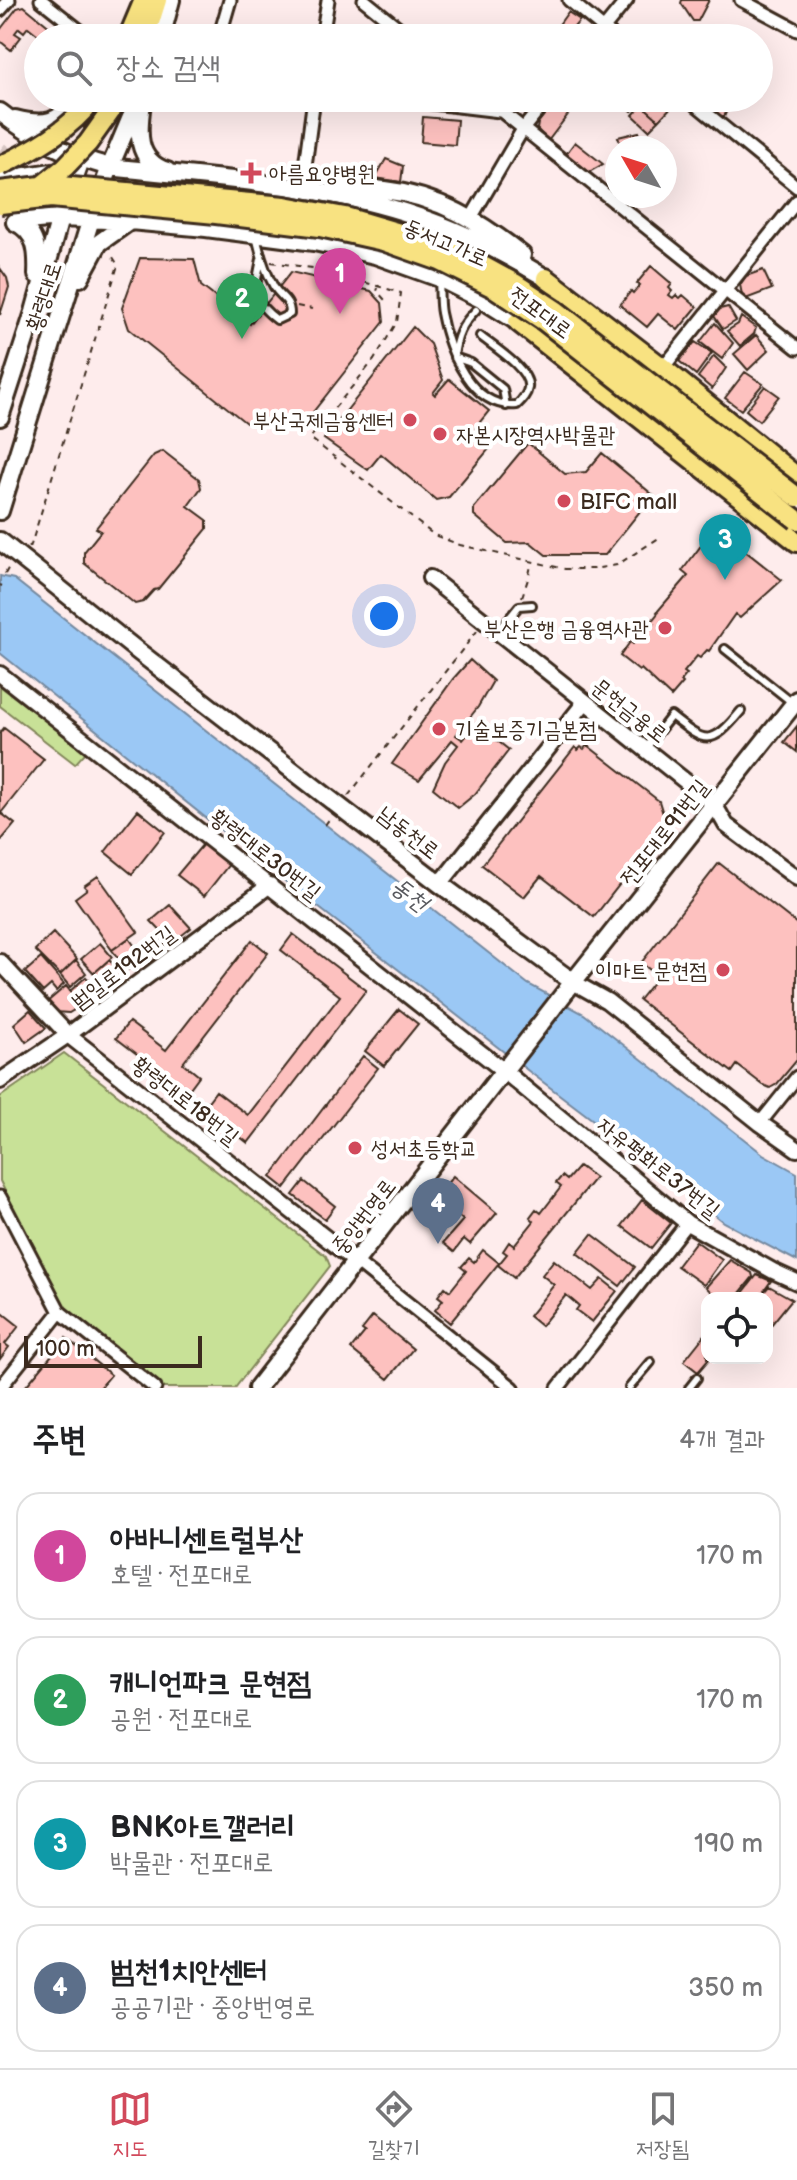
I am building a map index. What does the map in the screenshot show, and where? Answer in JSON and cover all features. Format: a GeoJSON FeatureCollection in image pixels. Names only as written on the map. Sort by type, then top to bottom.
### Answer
{"type":"FeatureCollection","features":[{"type":"Feature","properties":{"kind":"main road"},"geometry":{"type":"LineString","coordinates":[[149,24],[157,0]]}},
{"type":"Feature","properties":{"kind":"main road"},"geometry":{"type":"LineString","coordinates":[[165,24],[171,0]]}},
{"type":"Feature","properties":{"kind":"main road"},"geometry":{"type":"LineString","coordinates":[[127,24],[137,4]]}},
{"type":"Feature","properties":{"kind":"main road"},"geometry":{"type":"LineString","coordinates":[[131,24],[137,4]]}},
{"type":"Feature","properties":{"kind":"main road"},"geometry":{"type":"LineString","coordinates":[[3,114],[32,124],[45,124],[57,120],[65,112]]}},
{"type":"Feature","properties":{"kind":"main road"},"geometry":{"type":"LineString","coordinates":[[62,212],[8,178],[0,163],[44,142],[67,127],[81,112]]}},
{"type":"Feature","properties":{"kind":"main road","name":"황령대로"},"geometry":{"type":"LineString","coordinates":[[0,417],[62,212],[100,112]]}},
{"type":"Feature","properties":{"kind":"main road"},"geometry":{"type":"LineString","coordinates":[[34,312],[38,255],[33,238],[25,227],[5,220],[26,197],[65,167],[88,143],[110,112]]}},
{"type":"Feature","properties":{"kind":"main road","name":"황령대로"},"geometry":{"type":"LineString","coordinates":[[0,511],[91,219],[135,112]]}},
{"type":"Feature","properties":{"kind":"main road"},"geometry":{"type":"LineString","coordinates":[[140,112],[144,155],[155,167],[184,176]]}},
{"type":"Feature","properties":{"kind":"main road"},"geometry":{"type":"LineString","coordinates":[[3,114],[79,164]]}},
{"type":"Feature","properties":{"kind":"main road","name":"전포대로"},"geometry":{"type":"LineString","coordinates":[[8,178],[79,164],[302,189],[419,217],[510,256],[546,278]]}},
{"type":"Feature","properties":{"kind":"main road"},"geometry":{"type":"LineString","coordinates":[[0,191],[8,178]]}},
{"type":"Feature","properties":{"kind":"main road","name":"동서고가로"},"geometry":{"type":"LineString","coordinates":[[0,191],[49,185],[285,206],[345,217],[450,248],[516,284],[557,311],[797,497]]}},
{"type":"Feature","properties":{"kind":"main road"},"geometry":{"type":"LineString","coordinates":[[327,194],[344,188],[392,190],[436,201],[471,218],[526,257],[546,278],[797,477]]}},
{"type":"Feature","properties":{"kind":"main road","name":"동서고가로"},"geometry":{"type":"LineString","coordinates":[[0,204],[51,198],[320,227],[383,241],[440,261],[496,289],[544,321],[796,534]]}},
{"type":"Feature","properties":{"kind":"main road","name":"전포대로"},"geometry":{"type":"LineString","coordinates":[[5,220],[62,212],[91,219],[256,234],[375,255],[439,278],[518,322],[796,534]]}},
{"type":"Feature","properties":{"kind":"main road"},"geometry":{"type":"LineString","coordinates":[[61,311],[99,243],[130,221]]}},
{"type":"Feature","properties":{"kind":"main road","name":"남동천로"},"geometry":{"type":"LineString","coordinates":[[0,541],[335,812],[440,884],[569,987]]}},
{"type":"Feature","properties":{"kind":"main road","name":"전포대로91번길"},"geometry":{"type":"LineString","coordinates":[[504,1071],[795,702]]}},
{"type":"Feature","properties":{"kind":"main road","name":"중앙번영로"},"geometry":{"type":"LineString","coordinates":[[257,1388],[504,1071]]}},
{"type":"Feature","properties":{"kind":"street"},"geometry":{"type":"LineString","coordinates":[[0,10],[9,0]]}},
{"type":"Feature","properties":{"kind":"street"},"geometry":{"type":"LineString","coordinates":[[41,0],[71,24]]}},
{"type":"Feature","properties":{"kind":"street"},"geometry":{"type":"LineString","coordinates":[[223,24],[230,0]]}},
{"type":"Feature","properties":{"kind":"street"},"geometry":{"type":"LineString","coordinates":[[324,24],[328,0]]}},
{"type":"Feature","properties":{"kind":"street"},"geometry":{"type":"LineString","coordinates":[[364,0],[394,24]]}},
{"type":"Feature","properties":{"kind":"street"},"geometry":{"type":"LineString","coordinates":[[569,0],[592,24]]}},
{"type":"Feature","properties":{"kind":"street"},"geometry":{"type":"LineString","coordinates":[[607,24],[627,0]]}},
{"type":"Feature","properties":{"kind":"street"},"geometry":{"type":"LineString","coordinates":[[741,0],[797,30]]}},
{"type":"Feature","properties":{"kind":"street"},"geometry":{"type":"LineString","coordinates":[[302,189],[312,112]]}},
{"type":"Feature","properties":{"kind":"street"},"geometry":{"type":"LineString","coordinates":[[502,112],[797,348]]}},
{"type":"Feature","properties":{"kind":"street"},"geometry":{"type":"LineString","coordinates":[[471,218],[523,129],[537,112]]}},
{"type":"Feature","properties":{"kind":"street"},"geometry":{"type":"LineString","coordinates":[[705,112],[797,187]]}},
{"type":"Feature","properties":{"kind":"street"},"geometry":{"type":"LineString","coordinates":[[663,368],[797,201]]}},
{"type":"Feature","properties":{"kind":"street","name":"문현금융로"},"geometry":{"type":"LineString","coordinates":[[430,578],[714,804],[726,825],[797,878]]}},
{"type":"Feature","properties":{"kind":"street","name":"황령대로30번길"},"geometry":{"type":"LineString","coordinates":[[0,674],[504,1071]]}},
{"type":"Feature","properties":{"kind":"street"},"geometry":{"type":"LineString","coordinates":[[440,884],[585,702]]}},
{"type":"Feature","properties":{"kind":"street","name":"범일로192번길"},"geometry":{"type":"LineString","coordinates":[[0,1081],[68,1035],[270,885]]}},
{"type":"Feature","properties":{"kind":"street","name":"황령대로18번길"},"geometry":{"type":"LineString","coordinates":[[0,962],[68,1035],[355,1261]]}},
{"type":"Feature","properties":{"kind":"street","name":"남동천로"},"geometry":{"type":"LineString","coordinates":[[569,987],[607,1001],[797,1149]]}},
{"type":"Feature","properties":{"kind":"street","name":"자유평화로37번길"},"geometry":{"type":"LineString","coordinates":[[504,1071],[687,1223],[797,1282]]}},
{"type":"Feature","properties":{"kind":"street"},"geometry":{"type":"LineString","coordinates":[[760,1123],[797,1077]]}},
{"type":"Feature","properties":{"kind":"street"},"geometry":{"type":"LineString","coordinates":[[0,1197],[60,1312],[155,1388]]}},
{"type":"Feature","properties":{"kind":"street"},"geometry":{"type":"LineString","coordinates":[[558,1388],[687,1223]]}},
{"type":"Feature","properties":{"kind":"street"},"geometry":{"type":"LineString","coordinates":[[355,1261],[513,1388]]}},
{"type":"Feature","properties":{"kind":"street"},"geometry":{"type":"LineString","coordinates":[[0,1388],[60,1312]]}},
{"type":"Feature","properties":{"kind":"lane"},"geometry":{"type":"LineString","coordinates":[[256,234],[262,260],[276,291],[290,304],[290,314],[277,320],[258,303],[256,287],[262,260]]}},
{"type":"Feature","properties":{"kind":"lane"},"geometry":{"type":"LineString","coordinates":[[439,278],[440,312],[454,357],[467,380],[491,401],[506,406],[517,405],[525,396],[527,377],[480,336]]}},
{"type":"Feature","properties":{"kind":"lane"},"geometry":{"type":"LineString","coordinates":[[454,357],[456,340],[464,322],[476,310]]}},
{"type":"Feature","properties":{"kind":"lane"},"geometry":{"type":"LineString","coordinates":[[454,357],[471,363],[503,389],[506,406]]}},
{"type":"Feature","properties":{"kind":"lane"},"geometry":{"type":"LineString","coordinates":[[498,632],[519,606],[532,605]]}},
{"type":"Feature","properties":{"kind":"lane"},"geometry":{"type":"LineString","coordinates":[[725,649],[795,702]]}},
{"type":"Feature","properties":{"kind":"lane"},"geometry":{"type":"LineString","coordinates":[[644,749],[671,716],[694,734],[714,738],[725,731],[741,711]]}},
{"type":"Feature","properties":{"kind":"lane"},"geometry":{"type":"LineString","coordinates":[[629,1388],[651,1362]]}},
{"type":"Feature","properties":{"kind":"lane"},"geometry":{"type":"LineString","coordinates":[[689,1388],[697,1378]]}},
{"type":"Feature","properties":{"kind":"path"},"geometry":{"type":"LineString","coordinates":[[17,555],[31,545],[118,265],[110,253]]}},
{"type":"Feature","properties":{"kind":"path"},"geometry":{"type":"LineString","coordinates":[[262,260],[319,269],[401,293],[397,322],[374,360],[310,438],[434,535],[460,545],[565,569],[617,565],[662,536]]}},
{"type":"Feature","properties":{"kind":"path"},"geometry":{"type":"LineString","coordinates":[[379,285],[377,291],[385,300],[382,303]]}},
{"type":"Feature","properties":{"kind":"path"},"geometry":{"type":"LineString","coordinates":[[290,304],[312,309]]}},
{"type":"Feature","properties":{"kind":"path"},"geometry":{"type":"LineString","coordinates":[[519,606],[532,561]]}},
{"type":"Feature","properties":{"kind":"path"},"geometry":{"type":"LineString","coordinates":[[325,825],[485,622]]}},
{"type":"Feature","properties":{"kind":"green space"},"geometry":{"type":"Polygon","coordinates":[[[0,686],[86,752],[75,764],[0,706],[0,686]]]}},
{"type":"Feature","properties":{"kind":"green space"},"geometry":{"type":"Polygon","coordinates":[[[64,1053],[326,1256],[330,1266],[235,1388],[163,1388],[62,1307],[0,1181],[0,1097],[64,1053]]]}},
{"type":"Feature","properties":{"kind":"water","name":"동천"},"geometry":{"type":"Polygon","coordinates":[[[0,576],[14,579],[528,984],[584,1014],[763,1154],[797,1173],[797,1261],[723,1222],[277,875],[0,653],[0,576]]]}},
{"type":"Feature","properties":{"kind":"building"},"geometry":{"type":"Polygon","coordinates":[[[682,0],[709,0],[698,21],[693,21],[682,0]]]}},
{"type":"Feature","properties":{"kind":"building"},"geometry":{"type":"Polygon","coordinates":[[[24,6],[46,24],[24,24],[24,32],[19,28],[15,33],[21,37],[11,50],[0,41],[0,30],[17,8],[24,6]]]}},
{"type":"Feature","properties":{"kind":"building"},"geometry":{"type":"Polygon","coordinates":[[[568,12],[580,20],[577,24],[559,24],[568,12]]]}},
{"type":"Feature","properties":{"kind":"building"},"geometry":{"type":"Polygon","coordinates":[[[546,112],[570,112],[548,141],[537,129],[546,112]]]}},
{"type":"Feature","properties":{"kind":"building"},"geometry":{"type":"Polygon","coordinates":[[[636,112],[650,112],[659,120],[649,130],[633,115],[636,112]]]}},
{"type":"Feature","properties":{"kind":"building"},"geometry":{"type":"Polygon","coordinates":[[[650,112],[667,112],[659,120],[650,112]]]}},
{"type":"Feature","properties":{"kind":"building"},"geometry":{"type":"Polygon","coordinates":[[[710,112],[726,112],[722,122],[710,112]]]}},
{"type":"Feature","properties":{"kind":"building"},"geometry":{"type":"Polygon","coordinates":[[[423,117],[457,120],[455,145],[421,142],[423,117]]]}},
{"type":"Feature","properties":{"kind":"building"},"geometry":{"type":"Polygon","coordinates":[[[575,142],[603,164],[589,172],[566,154],[575,142]]]}},
{"type":"Feature","properties":{"kind":"building"},"geometry":{"type":"Polygon","coordinates":[[[386,159],[403,166],[401,182],[375,178],[386,159]]]}},
{"type":"Feature","properties":{"kind":"building"},"geometry":{"type":"Polygon","coordinates":[[[140,258],[194,259],[201,286],[250,324],[291,272],[371,291],[382,303],[384,322],[298,431],[274,420],[259,419],[246,423],[129,329],[122,308],[140,258]]]}},
{"type":"Feature","properties":{"kind":"building"},"geometry":{"type":"Polygon","coordinates":[[[651,266],[672,284],[669,295],[680,298],[683,295],[697,307],[678,330],[658,314],[647,327],[620,305],[640,285],[637,283],[651,266]]]}},
{"type":"Feature","properties":{"kind":"building"},"geometry":{"type":"Polygon","coordinates":[[[0,268],[9,287],[0,315],[0,268]]]}},
{"type":"Feature","properties":{"kind":"building"},"geometry":{"type":"Polygon","coordinates":[[[763,270],[772,289],[743,300],[740,285],[746,276],[763,270]]]}},
{"type":"Feature","properties":{"kind":"building"},"geometry":{"type":"Polygon","coordinates":[[[728,307],[736,321],[723,329],[714,316],[720,309],[728,307]]]}},
{"type":"Feature","properties":{"kind":"building"},"geometry":{"type":"Polygon","coordinates":[[[741,317],[756,328],[754,334],[740,346],[727,331],[738,324],[741,317]]]}},
{"type":"Feature","properties":{"kind":"building"},"geometry":{"type":"Polygon","coordinates":[[[715,323],[733,343],[722,359],[700,342],[715,323]]]}},
{"type":"Feature","properties":{"kind":"building","name":"부산국제금융센터"},"geometry":{"type":"Polygon","coordinates":[[[413,327],[430,344],[443,380],[433,393],[435,395],[449,379],[489,411],[475,428],[488,438],[489,449],[449,497],[436,500],[381,454],[368,470],[324,439],[413,327]]]}},
{"type":"Feature","properties":{"kind":"building"},"geometry":{"type":"Polygon","coordinates":[[[756,335],[769,350],[748,370],[734,354],[756,335]]]}},
{"type":"Feature","properties":{"kind":"building"},"geometry":{"type":"Polygon","coordinates":[[[695,342],[712,353],[696,375],[679,361],[695,342]]]}},
{"type":"Feature","properties":{"kind":"building"},"geometry":{"type":"Polygon","coordinates":[[[714,356],[726,368],[712,389],[698,377],[714,356]]]}},
{"type":"Feature","properties":{"kind":"building"},"geometry":{"type":"Polygon","coordinates":[[[745,372],[763,384],[741,410],[725,398],[745,372]]]}},
{"type":"Feature","properties":{"kind":"building"},"geometry":{"type":"Polygon","coordinates":[[[765,386],[779,396],[759,421],[746,410],[765,386]]]}},
{"type":"Feature","properties":{"kind":"building","name":"BIFC mall"},"geometry":{"type":"Polygon","coordinates":[[[528,443],[565,474],[586,472],[602,453],[653,495],[605,555],[546,555],[530,542],[507,543],[474,515],[474,508],[528,443]]]}},
{"type":"Feature","properties":{"kind":"building"},"geometry":{"type":"Polygon","coordinates":[[[163,451],[199,479],[201,488],[188,506],[207,520],[207,529],[158,589],[143,602],[135,604],[84,563],[84,552],[101,531],[96,528],[154,455],[163,451]]]}},
{"type":"Feature","properties":{"kind":"building"},"geometry":{"type":"Polygon","coordinates":[[[715,527],[782,580],[740,618],[735,614],[709,651],[700,658],[697,656],[684,672],[687,674],[681,681],[683,683],[671,697],[641,669],[639,671],[620,656],[630,642],[633,644],[640,635],[643,637],[654,624],[651,622],[657,612],[688,576],[682,571],[715,527]]]}},
{"type":"Feature","properties":{"kind":"building","name":"기술보증기금본점"},"geometry":{"type":"Polygon","coordinates":[[[470,660],[493,681],[456,735],[463,740],[476,724],[509,750],[475,794],[458,808],[433,788],[445,762],[458,745],[452,740],[419,780],[392,764],[470,660]]]}},
{"type":"Feature","properties":{"kind":"building"},"geometry":{"type":"Polygon","coordinates":[[[797,726],[797,752],[784,742],[797,726]]]}},
{"type":"Feature","properties":{"kind":"building"},"geometry":{"type":"Polygon","coordinates":[[[4,728],[44,759],[1,813],[15,824],[0,842],[0,733],[4,728]]]}},
{"type":"Feature","properties":{"kind":"building"},"geometry":{"type":"Polygon","coordinates":[[[587,745],[659,801],[663,814],[662,826],[653,837],[655,839],[594,917],[541,876],[524,897],[482,865],[575,747],[584,749],[587,745]]]}},
{"type":"Feature","properties":{"kind":"building"},"geometry":{"type":"Polygon","coordinates":[[[138,810],[165,832],[132,874],[105,852],[138,810]]]}},
{"type":"Feature","properties":{"kind":"building"},"geometry":{"type":"Polygon","coordinates":[[[204,843],[230,863],[204,896],[177,875],[204,843]]]}},
{"type":"Feature","properties":{"kind":"building","name":"이마트 문현점"},"geometry":{"type":"Polygon","coordinates":[[[719,863],[797,924],[797,1060],[770,1088],[737,1065],[732,1072],[639,1000],[658,976],[641,963],[719,863]]]}},
{"type":"Feature","properties":{"kind":"building"},"geometry":{"type":"Polygon","coordinates":[[[98,876],[138,932],[112,950],[75,898],[87,889],[84,886],[98,876]]]}},
{"type":"Feature","properties":{"kind":"building"},"geometry":{"type":"Polygon","coordinates":[[[170,905],[191,928],[172,943],[151,921],[170,905]]]}},
{"type":"Feature","properties":{"kind":"building"},"geometry":{"type":"Polygon","coordinates":[[[53,933],[77,959],[60,975],[35,950],[53,933]]]}},
{"type":"Feature","properties":{"kind":"building"},"geometry":{"type":"Polygon","coordinates":[[[293,934],[366,990],[248,1143],[203,1108],[216,1091],[248,1115],[340,996],[281,950],[293,934]]]}},
{"type":"Feature","properties":{"kind":"building"},"geometry":{"type":"Polygon","coordinates":[[[159,937],[166,947],[153,957],[145,948],[159,937]]]}},
{"type":"Feature","properties":{"kind":"building"},"geometry":{"type":"Polygon","coordinates":[[[129,938],[143,958],[127,970],[112,950],[129,938]]]}},
{"type":"Feature","properties":{"kind":"building"},"geometry":{"type":"Polygon","coordinates":[[[252,940],[268,953],[183,1063],[199,1076],[187,1092],[116,1038],[129,1022],[166,1050],[252,940]]]}},
{"type":"Feature","properties":{"kind":"building"},"geometry":{"type":"Polygon","coordinates":[[[100,943],[112,957],[94,973],[81,959],[100,943]]]}},
{"type":"Feature","properties":{"kind":"building"},"geometry":{"type":"Polygon","coordinates":[[[41,958],[64,984],[56,991],[51,985],[43,992],[25,972],[41,958]]]}},
{"type":"Feature","properties":{"kind":"building"},"geometry":{"type":"Polygon","coordinates":[[[76,960],[86,973],[70,987],[60,975],[76,960]]]}},
{"type":"Feature","properties":{"kind":"building"},"geometry":{"type":"Polygon","coordinates":[[[109,960],[122,973],[109,985],[94,973],[109,960]]]}},
{"type":"Feature","properties":{"kind":"building"},"geometry":{"type":"Polygon","coordinates":[[[86,977],[99,991],[82,1005],[70,991],[86,977]]]}},
{"type":"Feature","properties":{"kind":"building"},"geometry":{"type":"Polygon","coordinates":[[[66,986],[82,1005],[69,1013],[55,1012],[46,1003],[66,986]]]}},
{"type":"Feature","properties":{"kind":"building"},"geometry":{"type":"Polygon","coordinates":[[[399,1009],[418,1024],[384,1066],[365,1051],[399,1009]]]}},
{"type":"Feature","properties":{"kind":"building"},"geometry":{"type":"Polygon","coordinates":[[[30,1010],[46,1028],[26,1042],[14,1024],[30,1010]]]}},
{"type":"Feature","properties":{"kind":"building"},"geometry":{"type":"Polygon","coordinates":[[[363,1056],[378,1068],[285,1188],[271,1177],[363,1056]]]}},
{"type":"Feature","properties":{"kind":"building"},"geometry":{"type":"Polygon","coordinates":[[[579,1166],[595,1178],[514,1278],[498,1265],[507,1254],[503,1251],[509,1242],[514,1246],[534,1221],[530,1217],[536,1209],[541,1213],[561,1187],[556,1183],[562,1176],[567,1180],[579,1166]]]}},
{"type":"Feature","properties":{"kind":"building"},"geometry":{"type":"Polygon","coordinates":[[[453,1176],[497,1213],[470,1244],[464,1239],[454,1252],[443,1243],[463,1220],[436,1197],[453,1176]]]}},
{"type":"Feature","properties":{"kind":"building"},"geometry":{"type":"Polygon","coordinates":[[[304,1181],[335,1206],[325,1219],[293,1195],[304,1181]]]}},
{"type":"Feature","properties":{"kind":"building"},"geometry":{"type":"Polygon","coordinates":[[[642,1200],[671,1223],[651,1248],[622,1226],[642,1200]]]}},
{"type":"Feature","properties":{"kind":"building"},"geometry":{"type":"Polygon","coordinates":[[[592,1234],[635,1267],[620,1286],[577,1253],[592,1234]]]}},
{"type":"Feature","properties":{"kind":"building"},"geometry":{"type":"Polygon","coordinates":[[[696,1241],[722,1260],[704,1285],[677,1266],[696,1241]]]}},
{"type":"Feature","properties":{"kind":"building"},"geometry":{"type":"Polygon","coordinates":[[[483,1250],[499,1263],[450,1323],[435,1310],[443,1300],[438,1296],[445,1287],[450,1291],[466,1271],[461,1267],[469,1258],[474,1262],[483,1250]]]}},
{"type":"Feature","properties":{"kind":"building"},"geometry":{"type":"Polygon","coordinates":[[[554,1260],[592,1290],[602,1279],[617,1291],[592,1322],[576,1310],[579,1306],[566,1295],[541,1326],[529,1316],[554,1285],[542,1275],[554,1260]]]}},
{"type":"Feature","properties":{"kind":"building"},"geometry":{"type":"Polygon","coordinates":[[[730,1260],[752,1273],[753,1277],[741,1292],[711,1292],[706,1287],[730,1260]]]}},
{"type":"Feature","properties":{"kind":"building"},"geometry":{"type":"Polygon","coordinates":[[[757,1275],[771,1281],[763,1292],[744,1292],[757,1275]]]}},
{"type":"Feature","properties":{"kind":"building"},"geometry":{"type":"Polygon","coordinates":[[[769,1286],[792,1299],[773,1323],[773,1292],[764,1292],[769,1286]]]}},
{"type":"Feature","properties":{"kind":"building"},"geometry":{"type":"Polygon","coordinates":[[[0,1311],[19,1326],[5,1344],[9,1347],[0,1359],[0,1311]]]}},
{"type":"Feature","properties":{"kind":"building"},"geometry":{"type":"Polygon","coordinates":[[[373,1316],[413,1349],[388,1379],[351,1349],[373,1316]]]}},
{"type":"Feature","properties":{"kind":"building"},"geometry":{"type":"Polygon","coordinates":[[[66,1338],[111,1375],[100,1388],[28,1388],[26,1386],[66,1338]]]}},
{"type":"Feature","properties":{"kind":"building"},"geometry":{"type":"Polygon","coordinates":[[[701,1340],[701,1364],[705,1364],[698,1372],[684,1361],[701,1340]]]}},
{"type":"Feature","properties":{"kind":"tunnel"},"geometry":{"type":"LineString","coordinates":[[0,150],[41,179]]}},
{"type":"Feature","properties":{"kind":"place","name":"아름요양병원"},"geometry":{"type":"Point","coordinates":[251,173]}},
{"type":"Feature","properties":{"kind":"place","name":"아바니센트럴부산"},"geometry":{"type":"Point","coordinates":[340,314]}},
{"type":"Feature","properties":{"kind":"place","name":"캐니언파크 문현점"},"geometry":{"type":"Point","coordinates":[242,339]}},
{"type":"Feature","properties":{"kind":"place","name":"부산국제금융센터"},"geometry":{"type":"Point","coordinates":[410,420]}},
{"type":"Feature","properties":{"kind":"place","name":"자본시장역사박물관"},"geometry":{"type":"Point","coordinates":[440,434]}},
{"type":"Feature","properties":{"kind":"place","name":"BIFC mall"},"geometry":{"type":"Point","coordinates":[564,501]}},
{"type":"Feature","properties":{"kind":"place","name":"BNK아트갤러리"},"geometry":{"type":"Point","coordinates":[725,580]}},
{"type":"Feature","properties":{"kind":"place","name":"부산은행 금융역사관"},"geometry":{"type":"Point","coordinates":[665,628]}},
{"type":"Feature","properties":{"kind":"place","name":"기술보증기금본점"},"geometry":{"type":"Point","coordinates":[439,729]}},
{"type":"Feature","properties":{"kind":"place","name":"이마트 문현점"},"geometry":{"type":"Point","coordinates":[723,970]}},
{"type":"Feature","properties":{"kind":"place","name":"성서초등학교"},"geometry":{"type":"Point","coordinates":[355,1148]}},
{"type":"Feature","properties":{"kind":"place","name":"범천1치안센터"},"geometry":{"type":"Point","coordinates":[438,1244]}}]}
